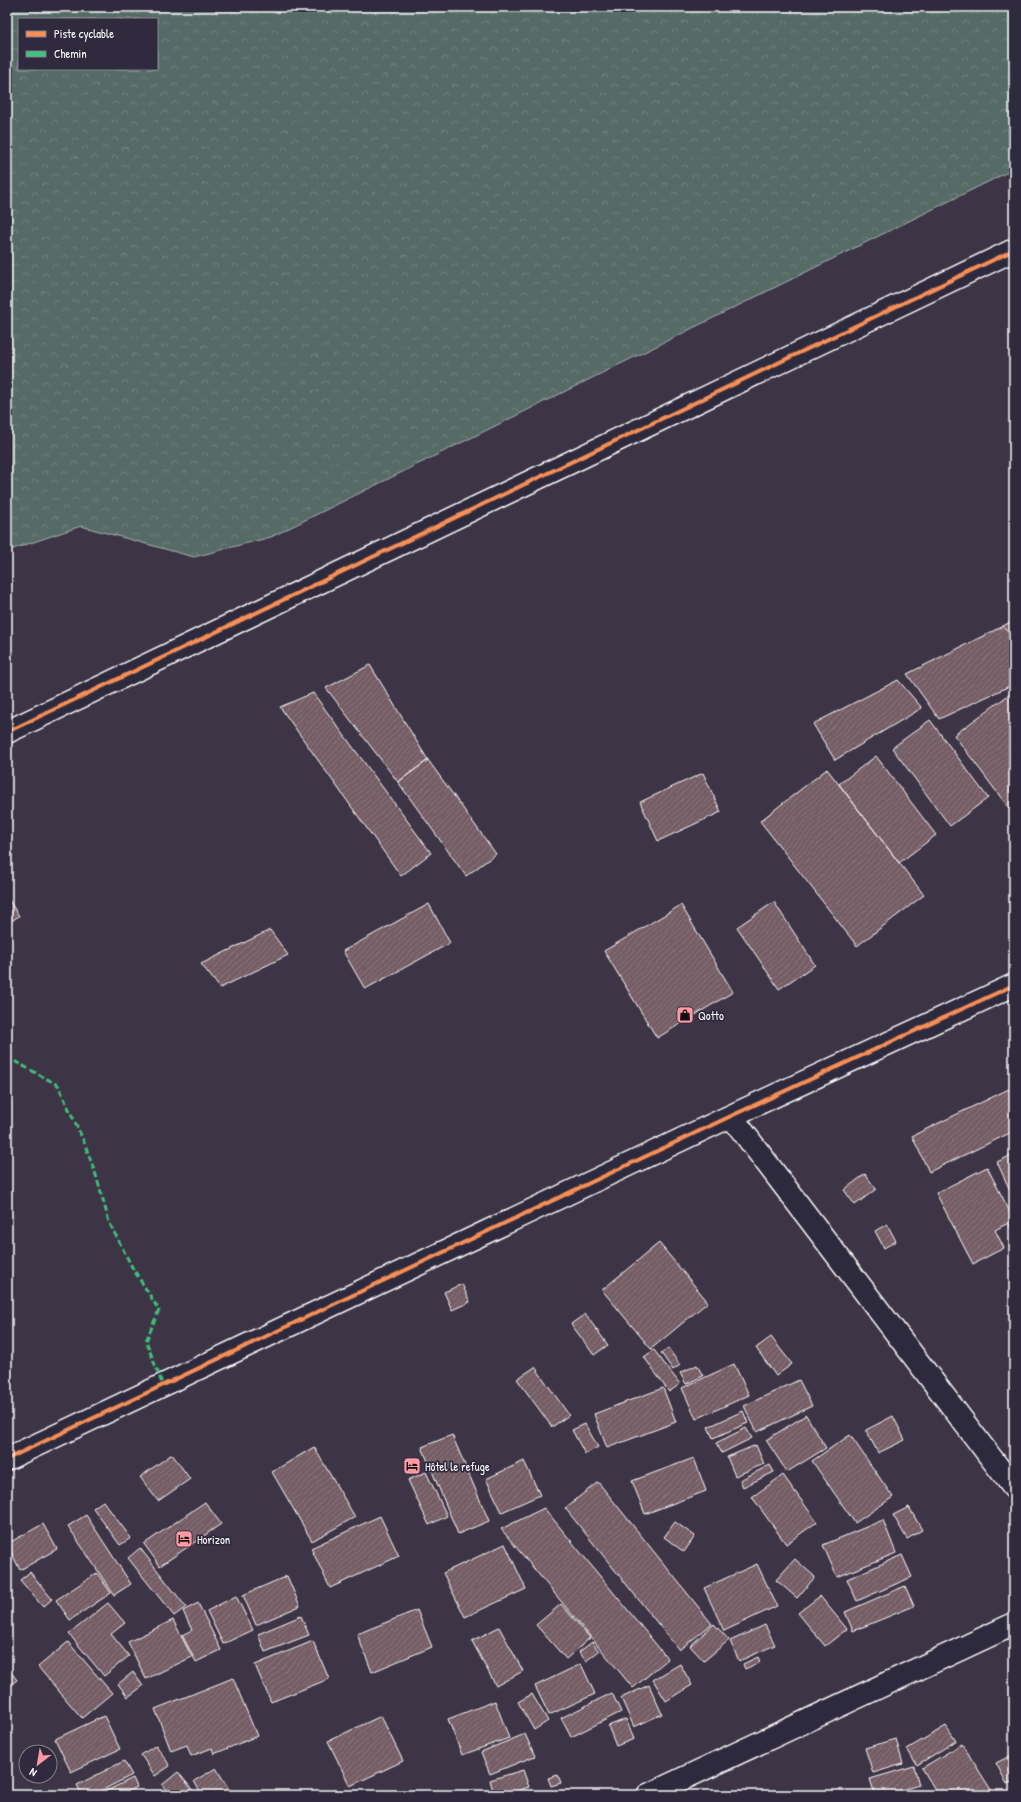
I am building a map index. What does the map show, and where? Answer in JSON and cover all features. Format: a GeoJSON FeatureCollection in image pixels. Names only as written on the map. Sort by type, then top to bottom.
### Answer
{"type":"FeatureCollection","features":[{"type":"Feature","properties":{"kind":"street"},"geometry":{"type":"LineString","coordinates":[[7,732],[1014,250]]}},
{"type":"Feature","properties":{"kind":"street"},"geometry":{"type":"LineString","coordinates":[[7,1460],[731,1116],[1014,985]]}},
{"type":"Feature","properties":{"kind":"street"},"geometry":{"type":"LineString","coordinates":[[731,1116],[1014,1488]]}},
{"type":"Feature","properties":{"kind":"street"},"geometry":{"type":"LineString","coordinates":[[648,1795],[1014,1624]]}},
{"type":"Feature","properties":{"kind":"green space"},"geometry":{"type":"Polygon","coordinates":[[[7,7],[1014,7],[1014,169],[271,537],[194,557],[81,526],[7,551],[7,7]]]}},
{"type":"Feature","properties":{"kind":"building"},"geometry":{"type":"Polygon","coordinates":[[[1014,620],[1014,639],[1003,626],[1014,620]]]}},
{"type":"Feature","properties":{"kind":"building"},"geometry":{"type":"Polygon","coordinates":[[[1003,626],[1014,639],[1014,684],[939,719],[907,674],[1003,626]]]}},
{"type":"Feature","properties":{"kind":"building"},"geometry":{"type":"Polygon","coordinates":[[[370,665],[428,760],[398,782],[326,688],[370,665]]]}},
{"type":"Feature","properties":{"kind":"building"},"geometry":{"type":"Polygon","coordinates":[[[898,680],[922,708],[835,760],[813,724],[898,680]]]}},
{"type":"Feature","properties":{"kind":"building"},"geometry":{"type":"Polygon","coordinates":[[[1014,691],[1014,815],[954,735],[1014,691]]]}},
{"type":"Feature","properties":{"kind":"building"},"geometry":{"type":"Polygon","coordinates":[[[313,693],[431,853],[401,876],[280,707],[313,693]]]}},
{"type":"Feature","properties":{"kind":"building"},"geometry":{"type":"Polygon","coordinates":[[[930,720],[988,798],[950,826],[892,748],[930,720]]]}},
{"type":"Feature","properties":{"kind":"building"},"geometry":{"type":"Polygon","coordinates":[[[876,756],[936,835],[899,863],[839,784],[876,756]]]}},
{"type":"Feature","properties":{"kind":"building"},"geometry":{"type":"Polygon","coordinates":[[[428,760],[496,854],[466,876],[398,782],[428,760]]]}},
{"type":"Feature","properties":{"kind":"building"},"geometry":{"type":"Polygon","coordinates":[[[827,769],[924,895],[857,946],[760,821],[827,769]]]}},
{"type":"Feature","properties":{"kind":"building"},"geometry":{"type":"Polygon","coordinates":[[[703,773],[721,812],[658,841],[640,802],[703,773]]]}},
{"type":"Feature","properties":{"kind":"building"},"geometry":{"type":"Polygon","coordinates":[[[7,897],[19,916],[7,924],[7,897]]]}},
{"type":"Feature","properties":{"kind":"building"},"geometry":{"type":"Polygon","coordinates":[[[774,902],[815,965],[779,989],[737,927],[774,902]]]}},
{"type":"Feature","properties":{"kind":"building"},"geometry":{"type":"Polygon","coordinates":[[[429,904],[450,943],[365,989],[343,951],[429,904]]]}},
{"type":"Feature","properties":{"kind":"building"},"geometry":{"type":"Polygon","coordinates":[[[681,905],[733,992],[657,1038],[604,951],[681,905]]]}},
{"type":"Feature","properties":{"kind":"building"},"geometry":{"type":"Polygon","coordinates":[[[270,930],[288,955],[220,988],[201,964],[270,930]]]}},
{"type":"Feature","properties":{"kind":"building"},"geometry":{"type":"Polygon","coordinates":[[[1011,1088],[1014,1094],[1014,1131],[929,1172],[912,1136],[1011,1088]]]}},
{"type":"Feature","properties":{"kind":"building"},"geometry":{"type":"Polygon","coordinates":[[[1014,1154],[1014,1199],[997,1162],[1014,1154]]]}},
{"type":"Feature","properties":{"kind":"building"},"geometry":{"type":"Polygon","coordinates":[[[987,1167],[1014,1220],[995,1230],[1004,1248],[973,1264],[936,1193],[987,1167]]]}},
{"type":"Feature","properties":{"kind":"building"},"geometry":{"type":"Polygon","coordinates":[[[865,1174],[876,1189],[855,1205],[844,1190],[865,1174]]]}},
{"type":"Feature","properties":{"kind":"building"},"geometry":{"type":"Polygon","coordinates":[[[1014,1223],[1014,1234],[1009,1225],[1014,1223]]]}},
{"type":"Feature","properties":{"kind":"building"},"geometry":{"type":"Polygon","coordinates":[[[887,1224],[896,1241],[884,1248],[875,1231],[887,1224]]]}},
{"type":"Feature","properties":{"kind":"building"},"geometry":{"type":"Polygon","coordinates":[[[659,1243],[708,1302],[651,1349],[602,1290],[659,1243]]]}},
{"type":"Feature","properties":{"kind":"building"},"geometry":{"type":"Polygon","coordinates":[[[462,1284],[470,1302],[452,1310],[444,1292],[462,1284]]]}},
{"type":"Feature","properties":{"kind":"building"},"geometry":{"type":"Polygon","coordinates":[[[585,1314],[608,1345],[594,1355],[571,1324],[585,1314]]]}},
{"type":"Feature","properties":{"kind":"building"},"geometry":{"type":"Polygon","coordinates":[[[771,1337],[792,1364],[776,1376],[756,1348],[771,1337]]]}},
{"type":"Feature","properties":{"kind":"building"},"geometry":{"type":"Polygon","coordinates":[[[668,1348],[680,1365],[673,1370],[661,1353],[668,1348]]]}},
{"type":"Feature","properties":{"kind":"building"},"geometry":{"type":"Polygon","coordinates":[[[654,1350],[680,1384],[669,1392],[644,1357],[654,1350]]]}},
{"type":"Feature","properties":{"kind":"building"},"geometry":{"type":"Polygon","coordinates":[[[734,1364],[749,1395],[696,1419],[682,1388],[734,1364]]]}},
{"type":"Feature","properties":{"kind":"building"},"geometry":{"type":"Polygon","coordinates":[[[697,1365],[703,1376],[686,1384],[680,1373],[697,1365]]]}},
{"type":"Feature","properties":{"kind":"building"},"geometry":{"type":"Polygon","coordinates":[[[535,1367],[569,1415],[552,1427],[517,1379],[535,1367]]]}},
{"type":"Feature","properties":{"kind":"building"},"geometry":{"type":"Polygon","coordinates":[[[799,1380],[812,1406],[757,1432],[744,1406],[799,1380]]]}},
{"type":"Feature","properties":{"kind":"building"},"geometry":{"type":"Polygon","coordinates":[[[663,1388],[676,1422],[607,1448],[594,1414],[663,1388]]]}},
{"type":"Feature","properties":{"kind":"building"},"geometry":{"type":"Polygon","coordinates":[[[743,1411],[748,1423],[713,1438],[708,1427],[743,1411]]]}},
{"type":"Feature","properties":{"kind":"building"},"geometry":{"type":"Polygon","coordinates":[[[806,1415],[826,1448],[787,1472],[766,1440],[806,1415]]]}},
{"type":"Feature","properties":{"kind":"building"},"geometry":{"type":"Polygon","coordinates":[[[893,1416],[905,1440],[878,1453],[866,1430],[893,1416]]]}},
{"type":"Feature","properties":{"kind":"building"},"geometry":{"type":"Polygon","coordinates":[[[585,1424],[598,1447],[585,1454],[572,1430],[585,1424]]]}},
{"type":"Feature","properties":{"kind":"building"},"geometry":{"type":"Polygon","coordinates":[[[746,1428],[752,1438],[722,1453],[716,1443],[746,1428]]]}},
{"type":"Feature","properties":{"kind":"building"},"geometry":{"type":"Polygon","coordinates":[[[452,1435],[489,1521],[458,1534],[422,1447],[452,1435]]]}},
{"type":"Feature","properties":{"kind":"building"},"geometry":{"type":"Polygon","coordinates":[[[850,1435],[893,1497],[855,1523],[812,1461],[850,1435]]]}},
{"type":"Feature","properties":{"kind":"building"},"geometry":{"type":"Polygon","coordinates":[[[756,1445],[764,1464],[735,1476],[727,1457],[756,1445]]]}},
{"type":"Feature","properties":{"kind":"building"},"geometry":{"type":"Polygon","coordinates":[[[314,1447],[355,1517],[312,1541],[272,1472],[314,1447]]]}},
{"type":"Feature","properties":{"kind":"building"},"geometry":{"type":"Polygon","coordinates":[[[172,1454],[190,1479],[158,1501],[140,1477],[172,1454]]]}},
{"type":"Feature","properties":{"kind":"building"},"geometry":{"type":"Polygon","coordinates":[[[694,1458],[706,1491],[645,1514],[632,1481],[694,1458]]]}},
{"type":"Feature","properties":{"kind":"building"},"geometry":{"type":"Polygon","coordinates":[[[524,1461],[540,1495],[502,1512],[486,1479],[524,1461]]]}},
{"type":"Feature","properties":{"kind":"building"},"geometry":{"type":"Polygon","coordinates":[[[770,1465],[774,1472],[743,1487],[740,1480],[770,1465]]]}},
{"type":"Feature","properties":{"kind":"building"},"geometry":{"type":"Polygon","coordinates":[[[426,1472],[447,1516],[429,1525],[408,1480],[426,1472]]]}},
{"type":"Feature","properties":{"kind":"building"},"geometry":{"type":"Polygon","coordinates":[[[783,1475],[817,1522],[786,1544],[752,1497],[783,1475]]]}},
{"type":"Feature","properties":{"kind":"building"},"geometry":{"type":"Polygon","coordinates":[[[598,1482],[712,1624],[679,1650],[565,1508],[598,1482]]]}},
{"type":"Feature","properties":{"kind":"building"},"geometry":{"type":"Polygon","coordinates":[[[103,1501],[131,1538],[120,1545],[93,1508],[103,1501]]]}},
{"type":"Feature","properties":{"kind":"building"},"geometry":{"type":"Polygon","coordinates":[[[205,1502],[221,1524],[160,1566],[144,1544],[205,1502]]]}},
{"type":"Feature","properties":{"kind":"building"},"geometry":{"type":"Polygon","coordinates":[[[909,1507],[922,1530],[907,1539],[893,1515],[909,1507]]]}},
{"type":"Feature","properties":{"kind":"building"},"geometry":{"type":"Polygon","coordinates":[[[544,1508],[668,1659],[633,1688],[501,1529],[544,1508]]]}},
{"type":"Feature","properties":{"kind":"building"},"geometry":{"type":"Polygon","coordinates":[[[86,1515],[131,1584],[114,1595],[68,1526],[86,1515]]]}},
{"type":"Feature","properties":{"kind":"building"},"geometry":{"type":"Polygon","coordinates":[[[380,1516],[399,1556],[330,1588],[311,1548],[380,1516]]]}},
{"type":"Feature","properties":{"kind":"building"},"geometry":{"type":"Polygon","coordinates":[[[883,1520],[896,1553],[837,1577],[823,1545],[883,1520]]]}},
{"type":"Feature","properties":{"kind":"building"},"geometry":{"type":"Polygon","coordinates":[[[675,1522],[695,1536],[684,1552],[664,1537],[675,1522]]]}},
{"type":"Feature","properties":{"kind":"building"},"geometry":{"type":"Polygon","coordinates":[[[43,1524],[57,1549],[20,1570],[7,1544],[43,1524]]]}},
{"type":"Feature","properties":{"kind":"building"},"geometry":{"type":"Polygon","coordinates":[[[505,1544],[526,1589],[465,1617],[443,1573],[505,1544]]]}},
{"type":"Feature","properties":{"kind":"building"},"geometry":{"type":"Polygon","coordinates":[[[140,1548],[186,1607],[174,1616],[128,1558],[140,1548]]]}},
{"type":"Feature","properties":{"kind":"building"},"geometry":{"type":"Polygon","coordinates":[[[902,1555],[912,1577],[857,1601],[847,1579],[902,1555]]]}},
{"type":"Feature","properties":{"kind":"building"},"geometry":{"type":"Polygon","coordinates":[[[795,1559],[815,1577],[797,1598],[776,1580],[795,1559]]]}},
{"type":"Feature","properties":{"kind":"building"},"geometry":{"type":"Polygon","coordinates":[[[757,1564],[777,1606],[724,1631],[704,1588],[757,1564]]]}},
{"type":"Feature","properties":{"kind":"building"},"geometry":{"type":"Polygon","coordinates":[[[30,1572],[52,1599],[43,1607],[20,1580],[30,1572]]]}},
{"type":"Feature","properties":{"kind":"building"},"geometry":{"type":"Polygon","coordinates":[[[97,1573],[111,1593],[70,1620],[56,1600],[97,1573]]]}},
{"type":"Feature","properties":{"kind":"building"},"geometry":{"type":"Polygon","coordinates":[[[287,1576],[300,1606],[256,1625],[243,1595],[287,1576]]]}},
{"type":"Feature","properties":{"kind":"building"},"geometry":{"type":"Polygon","coordinates":[[[905,1586],[914,1606],[853,1631],[845,1612],[905,1586]]]}},
{"type":"Feature","properties":{"kind":"building"},"geometry":{"type":"Polygon","coordinates":[[[236,1596],[253,1630],[223,1644],[207,1611],[236,1596]]]}},
{"type":"Feature","properties":{"kind":"building"},"geometry":{"type":"Polygon","coordinates":[[[820,1596],[847,1629],[825,1646],[798,1613],[820,1596]]]}},
{"type":"Feature","properties":{"kind":"building"},"geometry":{"type":"Polygon","coordinates":[[[108,1603],[125,1623],[111,1634],[129,1656],[104,1676],[69,1634],[108,1603]]]}},
{"type":"Feature","properties":{"kind":"building"},"geometry":{"type":"Polygon","coordinates":[[[198,1603],[221,1650],[196,1662],[182,1635],[192,1630],[183,1611],[198,1603]]]}},
{"type":"Feature","properties":{"kind":"building"},"geometry":{"type":"Polygon","coordinates":[[[561,1604],[590,1638],[566,1659],[536,1625],[561,1604]]]}},
{"type":"Feature","properties":{"kind":"building"},"geometry":{"type":"Polygon","coordinates":[[[417,1610],[432,1647],[372,1672],[357,1634],[417,1610]]]}},
{"type":"Feature","properties":{"kind":"building"},"geometry":{"type":"Polygon","coordinates":[[[301,1616],[309,1635],[265,1652],[258,1634],[301,1616]]]}},
{"type":"Feature","properties":{"kind":"building"},"geometry":{"type":"Polygon","coordinates":[[[173,1620],[192,1657],[146,1679],[128,1642],[173,1620]]]}},
{"type":"Feature","properties":{"kind":"building"},"geometry":{"type":"Polygon","coordinates":[[[714,1624],[729,1640],[704,1661],[690,1646],[714,1624]]]}},
{"type":"Feature","properties":{"kind":"building"},"geometry":{"type":"Polygon","coordinates":[[[765,1625],[775,1645],[739,1661],[730,1641],[765,1625]]]}},
{"type":"Feature","properties":{"kind":"building"},"geometry":{"type":"Polygon","coordinates":[[[499,1627],[523,1671],[496,1686],[472,1641],[499,1627]]]}},
{"type":"Feature","properties":{"kind":"building"},"geometry":{"type":"Polygon","coordinates":[[[313,1641],[329,1679],[271,1702],[255,1665],[313,1641]]]}},
{"type":"Feature","properties":{"kind":"building"},"geometry":{"type":"Polygon","coordinates":[[[68,1642],[112,1693],[82,1718],[38,1667],[68,1642]]]}},
{"type":"Feature","properties":{"kind":"building"},"geometry":{"type":"Polygon","coordinates":[[[592,1642],[599,1651],[586,1661],[579,1652],[592,1642]]]}},
{"type":"Feature","properties":{"kind":"building"},"geometry":{"type":"Polygon","coordinates":[[[758,1657],[760,1662],[745,1669],[743,1664],[758,1657]]]}},
{"type":"Feature","properties":{"kind":"building"},"geometry":{"type":"Polygon","coordinates":[[[581,1664],[595,1694],[549,1715],[535,1686],[581,1664]]]}},
{"type":"Feature","properties":{"kind":"building"},"geometry":{"type":"Polygon","coordinates":[[[680,1664],[692,1685],[666,1701],[653,1680],[680,1664]]]}},
{"type":"Feature","properties":{"kind":"building"},"geometry":{"type":"Polygon","coordinates":[[[7,1667],[17,1680],[7,1687],[7,1667]]]}},
{"type":"Feature","properties":{"kind":"building"},"geometry":{"type":"Polygon","coordinates":[[[133,1672],[143,1686],[128,1697],[118,1684],[133,1672]]]}},
{"type":"Feature","properties":{"kind":"building"},"geometry":{"type":"Polygon","coordinates":[[[233,1678],[257,1736],[214,1754],[212,1748],[191,1756],[187,1745],[171,1751],[155,1709],[233,1678]]]}},
{"type":"Feature","properties":{"kind":"building"},"geometry":{"type":"Polygon","coordinates":[[[649,1685],[662,1714],[634,1727],[621,1698],[649,1685]]]}},
{"type":"Feature","properties":{"kind":"building"},"geometry":{"type":"Polygon","coordinates":[[[612,1693],[621,1712],[571,1737],[561,1718],[612,1693]]]}},
{"type":"Feature","properties":{"kind":"building"},"geometry":{"type":"Polygon","coordinates":[[[532,1694],[548,1721],[534,1730],[518,1702],[532,1694]]]}},
{"type":"Feature","properties":{"kind":"building"},"geometry":{"type":"Polygon","coordinates":[[[495,1701],[509,1738],[462,1755],[448,1719],[495,1701]]]}},
{"type":"Feature","properties":{"kind":"building"},"geometry":{"type":"Polygon","coordinates":[[[104,1716],[120,1749],[71,1772],[55,1739],[104,1716]]]}},
{"type":"Feature","properties":{"kind":"building"},"geometry":{"type":"Polygon","coordinates":[[[381,1716],[403,1761],[350,1786],[328,1741],[381,1716]]]}},
{"type":"Feature","properties":{"kind":"building"},"geometry":{"type":"Polygon","coordinates":[[[626,1719],[634,1739],[616,1746],[608,1726],[626,1719]]]}},
{"type":"Feature","properties":{"kind":"building"},"geometry":{"type":"Polygon","coordinates":[[[946,1726],[956,1741],[917,1765],[907,1749],[946,1726]]]}},
{"type":"Feature","properties":{"kind":"building"},"geometry":{"type":"Polygon","coordinates":[[[525,1734],[535,1756],[490,1774],[481,1752],[525,1734]]]}},
{"type":"Feature","properties":{"kind":"building"},"geometry":{"type":"Polygon","coordinates":[[[896,1739],[903,1764],[873,1773],[865,1748],[896,1739]]]}},
{"type":"Feature","properties":{"kind":"building"},"geometry":{"type":"Polygon","coordinates":[[[962,1744],[993,1793],[988,1795],[945,1795],[942,1790],[937,1793],[922,1768],[962,1744]]]}},
{"type":"Feature","properties":{"kind":"building"},"geometry":{"type":"Polygon","coordinates":[[[156,1745],[170,1766],[155,1776],[141,1755],[156,1745]]]}},
{"type":"Feature","properties":{"kind":"building"},"geometry":{"type":"Polygon","coordinates":[[[1014,1754],[1014,1781],[1007,1784],[996,1763],[1014,1754]]]}},
{"type":"Feature","properties":{"kind":"building"},"geometry":{"type":"Polygon","coordinates":[[[124,1761],[132,1775],[93,1795],[82,1795],[77,1785],[124,1761]]]}},
{"type":"Feature","properties":{"kind":"building"},"geometry":{"type":"Polygon","coordinates":[[[914,1766],[919,1785],[884,1795],[875,1795],[870,1779],[914,1766]]]}},
{"type":"Feature","properties":{"kind":"building"},"geometry":{"type":"Polygon","coordinates":[[[216,1768],[232,1794],[231,1795],[202,1795],[194,1781],[216,1768]]]}},
{"type":"Feature","properties":{"kind":"building"},"geometry":{"type":"Polygon","coordinates":[[[523,1770],[529,1787],[505,1795],[494,1795],[490,1780],[523,1770]]]}},
{"type":"Feature","properties":{"kind":"building"},"geometry":{"type":"Polygon","coordinates":[[[178,1772],[194,1792],[190,1795],[170,1795],[162,1785],[178,1772]]]}},
{"type":"Feature","properties":{"kind":"building"},"geometry":{"type":"Polygon","coordinates":[[[558,1775],[561,1783],[551,1786],[548,1778],[558,1775]]]}},
{"type":"Feature","properties":{"kind":"building"},"geometry":{"type":"Polygon","coordinates":[[[133,1778],[137,1787],[121,1795],[98,1795],[133,1778]]]}},
{"type":"Feature","properties":{"kind":"marked path"},"geometry":{"type":"LineString","coordinates":[[7,1057],[58,1085],[84,1142],[97,1178],[109,1222],[132,1267],[159,1310],[146,1341],[163,1386]]}},
{"type":"Feature","properties":{"kind":"cycle path"},"geometry":{"type":"LineString","coordinates":[[7,732],[1014,250]]}},
{"type":"Feature","properties":{"kind":"cycle path"},"geometry":{"type":"LineString","coordinates":[[7,1459],[731,1116],[1014,985]]}},
{"type":"Feature","properties":{"kind":"place","name":"Qotto"},"geometry":{"type":"Point","coordinates":[685,1015]}},
{"type":"Feature","properties":{"kind":"place","name":"Hôtel le refuge"},"geometry":{"type":"Point","coordinates":[412,1466]}},
{"type":"Feature","properties":{"kind":"place","name":"Horizon"},"geometry":{"type":"Point","coordinates":[184,1539]}}]}
